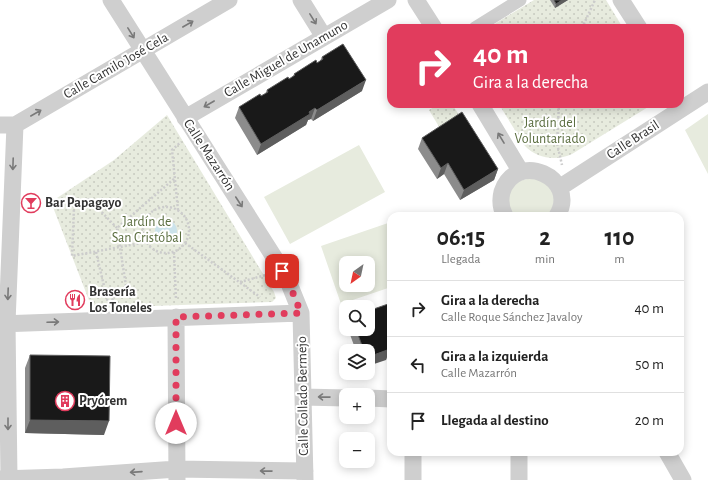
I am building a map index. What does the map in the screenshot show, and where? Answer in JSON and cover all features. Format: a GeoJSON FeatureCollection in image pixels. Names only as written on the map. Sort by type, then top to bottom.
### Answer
{"type":"FeatureCollection","features":[{"type":"Feature","properties":{"kind":"street","name":"Calle Mazarrón"},"geometry":{"type":"LineString","coordinates":[[111,0],[286,276],[301,313]]}},
{"type":"Feature","properties":{"kind":"street","name":"Calle Camilo José Cela"},"geometry":{"type":"LineString","coordinates":[[7,125],[143,51],[229,0]]}},
{"type":"Feature","properties":{"kind":"street"},"geometry":{"type":"LineString","coordinates":[[301,0],[324,37]]}},
{"type":"Feature","properties":{"kind":"street","name":"Calle Miguel de Unamuno"},"geometry":{"type":"LineString","coordinates":[[189,125],[324,37],[388,0]]}},
{"type":"Feature","properties":{"kind":"street"},"geometry":{"type":"LineString","coordinates":[[416,0],[431,24]]}},
{"type":"Feature","properties":{"kind":"street"},"geometry":{"type":"LineString","coordinates":[[481,24],[520,0]]}},
{"type":"Feature","properties":{"kind":"street"},"geometry":{"type":"LineString","coordinates":[[621,0],[636,24]]}},
{"type":"Feature","properties":{"kind":"street","name":"Calle Brasil"},"geometry":{"type":"LineString","coordinates":[[684,100],[708,92]]}},
{"type":"Feature","properties":{"kind":"street"},"geometry":{"type":"LineString","coordinates":[[482,108],[521,172]]}},
{"type":"Feature","properties":{"kind":"street","name":"Calle Brasil"},"geometry":{"type":"LineString","coordinates":[[563,186],[672,108]]}},
{"type":"Feature","properties":{"kind":"street"},"geometry":{"type":"LineString","coordinates":[[7,125],[4,324],[4,479],[63,479],[177,475],[305,476]]}},
{"type":"Feature","properties":{"kind":"street"},"geometry":{"type":"LineString","coordinates":[[503,212],[501,204],[505,184],[512,177],[521,172],[531,170],[550,176],[556,184],[563,186],[560,212]]}},
{"type":"Feature","properties":{"kind":"street"},"geometry":{"type":"LineString","coordinates":[[4,324],[301,313]]}},
{"type":"Feature","properties":{"kind":"street","name":"Calle Collado Bermejo"},"geometry":{"type":"LineString","coordinates":[[301,313],[305,476]]}},
{"type":"Feature","properties":{"kind":"street"},"geometry":{"type":"LineString","coordinates":[[176,317],[177,475]]}},
{"type":"Feature","properties":{"kind":"street"},"geometry":{"type":"LineString","coordinates":[[303,397],[339,398]]}},
{"type":"Feature","properties":{"kind":"street"},"geometry":{"type":"LineString","coordinates":[[375,398],[387,399]]}},
{"type":"Feature","properties":{"kind":"street"},"geometry":{"type":"LineString","coordinates":[[413,480],[414,456]]}},
{"type":"Feature","properties":{"kind":"street"},"geometry":{"type":"LineString","coordinates":[[519,456],[519,480]]}},
{"type":"Feature","properties":{"kind":"street"},"geometry":{"type":"LineString","coordinates":[[669,456],[682,480]]}},
{"type":"Feature","properties":{"kind":"path"},"geometry":{"type":"LineString","coordinates":[[584,24],[595,0]]}},
{"type":"Feature","properties":{"kind":"path"},"geometry":{"type":"LineString","coordinates":[[559,108],[557,143],[563,186]]}},
{"type":"Feature","properties":{"kind":"path"},"geometry":{"type":"LineString","coordinates":[[178,210],[172,150],[189,125]]}},
{"type":"Feature","properties":{"kind":"path"},"geometry":{"type":"LineString","coordinates":[[117,228],[175,178]]}},
{"type":"Feature","properties":{"kind":"path"},"geometry":{"type":"LineString","coordinates":[[96,252],[108,304],[126,286],[120,247],[117,228],[89,199],[74,207],[72,256],[96,252],[120,247],[146,242]]}},
{"type":"Feature","properties":{"kind":"path"},"geometry":{"type":"LineString","coordinates":[[166,207],[178,210],[186,218],[189,225],[189,232],[183,246],[174,252],[169,253],[161,253],[154,250],[144,239],[143,231],[147,217],[152,211],[159,208],[166,207]]}},
{"type":"Feature","properties":{"kind":"path"},"geometry":{"type":"LineString","coordinates":[[185,242],[284,313]]}},
{"type":"Feature","properties":{"kind":"path"},"geometry":{"type":"LineString","coordinates":[[174,252],[176,317]]}},
{"type":"Feature","properties":{"kind":"path"},"geometry":{"type":"LineString","coordinates":[[240,282],[282,271]]}},
{"type":"Feature","properties":{"kind":"green space"},"geometry":{"type":"Polygon","coordinates":[[[534,0],[606,0],[621,24],[495,24],[534,0]]]}},
{"type":"Feature","properties":{"kind":"green space"},"geometry":{"type":"Polygon","coordinates":[[[432,108],[455,108],[461,118],[441,130],[429,110],[432,108]]]}},
{"type":"Feature","properties":{"kind":"green space","name":"Jardín del Voluntariado"},"geometry":{"type":"Polygon","coordinates":[[[501,108],[647,108],[572,154],[560,158],[547,158],[535,154],[525,146],[501,108]]]}},
{"type":"Feature","properties":{"kind":"green space"},"geometry":{"type":"Polygon","coordinates":[[[708,114],[708,174],[685,130],[708,114]]]}},
{"type":"Feature","properties":{"kind":"green space","name":"Jardín de San Cristóbal"},"geometry":{"type":"Polygon","coordinates":[[[167,115],[274,292],[276,298],[272,302],[92,308],[51,202],[114,160],[167,115]]]}},
{"type":"Feature","properties":{"kind":"green space"},"geometry":{"type":"Polygon","coordinates":[[[359,145],[385,192],[290,244],[264,197],[359,145]]]}},
{"type":"Feature","properties":{"kind":"green space"},"geometry":{"type":"Polygon","coordinates":[[[539,177],[556,194],[552,212],[510,212],[508,209],[508,194],[516,181],[539,177]]]}},
{"type":"Feature","properties":{"kind":"green space"},"geometry":{"type":"Polygon","coordinates":[[[387,223],[387,288],[353,300],[340,300],[321,246],[387,223]]]}},
{"type":"Feature","properties":{"kind":"water"},"geometry":{"type":"Polygon","coordinates":[[[166,220],[174,223],[177,231],[174,239],[166,242],[158,239],[155,231],[158,223],[166,220]]]}},
{"type":"Feature","properties":{"kind":"building"},"geometry":{"type":"Polygon","coordinates":[[[554,0],[562,0],[556,4],[554,0]]]}},
{"type":"Feature","properties":{"kind":"building"},"geometry":{"type":"Polygon","coordinates":[[[343,44],[366,80],[317,110],[315,108],[309,112],[310,114],[261,144],[239,107],[260,94],[261,96],[268,92],[267,90],[288,77],[289,79],[295,75],[294,74],[316,60],[317,63],[323,59],[322,57],[343,44]]]}},
{"type":"Feature","properties":{"kind":"building"},"geometry":{"type":"Polygon","coordinates":[[[462,112],[498,169],[464,190],[448,163],[441,168],[422,138],[462,112]]]}},
{"type":"Feature","properties":{"kind":"building"},"geometry":{"type":"Polygon","coordinates":[[[387,304],[387,350],[375,354],[375,344],[361,344],[359,336],[375,336],[375,309],[387,304]]]}},
{"type":"Feature","properties":{"kind":"building","name":"Pryórem"},"geometry":{"type":"Polygon","coordinates":[[[30,355],[110,356],[109,421],[30,420],[30,355]]]}},
{"type":"Feature","properties":{"kind":"place","name":"Bar Papagayo"},"geometry":{"type":"Point","coordinates":[31,203]}},
{"type":"Feature","properties":{"kind":"place","name":"Brasería Los Toneles"},"geometry":{"type":"Point","coordinates":[75,300]}},
{"type":"Feature","properties":{"kind":"place","name":"Pryórem"},"geometry":{"type":"Point","coordinates":[65,401]}},
{"type":"Feature","properties":{"kind":"route"},"geometry":{"type":"LineString","coordinates":[[176,423],[176,317],[301,313],[286,276],[282,271]]}}]}
